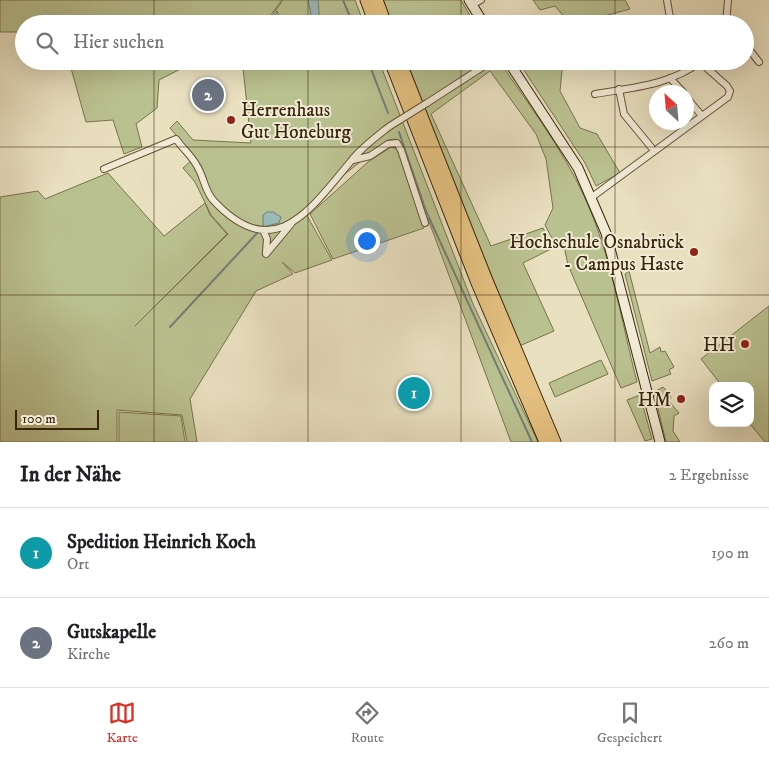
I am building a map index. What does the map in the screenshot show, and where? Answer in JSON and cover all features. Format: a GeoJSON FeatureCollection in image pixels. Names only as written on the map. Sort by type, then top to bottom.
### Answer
{"type":"FeatureCollection","features":[{"type":"Feature","properties":{"kind":"highway"},"geometry":{"type":"LineString","coordinates":[[366,0],[372,15]]}},
{"type":"Feature","properties":{"kind":"highway"},"geometry":{"type":"LineString","coordinates":[[377,0],[383,15]]}},
{"type":"Feature","properties":{"kind":"highway"},"geometry":{"type":"LineString","coordinates":[[393,70],[476,283],[545,442]]}},
{"type":"Feature","properties":{"kind":"highway"},"geometry":{"type":"LineString","coordinates":[[404,70],[486,278],[555,442]]}},
{"type":"Feature","properties":{"kind":"street"},"geometry":{"type":"LineString","coordinates":[[478,15],[470,2],[481,0]]}},
{"type":"Feature","properties":{"kind":"street"},"geometry":{"type":"LineString","coordinates":[[667,0],[670,15]]}},
{"type":"Feature","properties":{"kind":"street"},"geometry":{"type":"LineString","coordinates":[[727,15],[728,0]]}},
{"type":"Feature","properties":{"kind":"street"},"geometry":{"type":"LineString","coordinates":[[754,56],[759,62]]}},
{"type":"Feature","properties":{"kind":"street"},"geometry":{"type":"LineString","coordinates":[[261,229],[268,247],[266,254],[292,223],[310,210],[364,146],[390,126],[478,70]]}},
{"type":"Feature","properties":{"kind":"street"},"geometry":{"type":"LineString","coordinates":[[514,70],[556,132],[578,168],[592,197],[606,233],[660,442]]}},
{"type":"Feature","properties":{"kind":"street"},"geometry":{"type":"LineString","coordinates":[[595,94],[652,84],[670,78],[684,70]]}},
{"type":"Feature","properties":{"kind":"street"},"geometry":{"type":"LineString","coordinates":[[592,197],[728,97],[730,91],[709,70]]}},
{"type":"Feature","properties":{"kind":"street"},"geometry":{"type":"LineString","coordinates":[[670,78],[676,85]]}},
{"type":"Feature","properties":{"kind":"street"},"geometry":{"type":"LineString","coordinates":[[619,89],[624,114],[651,147]]}},
{"type":"Feature","properties":{"kind":"street"},"geometry":{"type":"LineString","coordinates":[[694,106],[702,116]]}},
{"type":"Feature","properties":{"kind":"street"},"geometry":{"type":"LineString","coordinates":[[104,169],[176,139],[198,166],[204,187],[214,201],[236,220],[248,227],[261,229],[292,223]]}},
{"type":"Feature","properties":{"kind":"street"},"geometry":{"type":"LineString","coordinates":[[352,160],[370,156],[388,144],[397,144],[402,150],[425,223]]}},
{"type":"Feature","properties":{"kind":"green space"},"geometry":{"type":"Polygon","coordinates":[[[0,0],[282,0],[271,15],[15,15],[15,32],[0,32],[0,0]]]}},
{"type":"Feature","properties":{"kind":"green space"},"geometry":{"type":"Polygon","coordinates":[[[283,0],[355,0],[361,15],[272,15],[283,0]]]}},
{"type":"Feature","properties":{"kind":"green space"},"geometry":{"type":"Polygon","coordinates":[[[383,0],[461,0],[470,15],[389,15],[383,0]]]}},
{"type":"Feature","properties":{"kind":"green space"},"geometry":{"type":"Polygon","coordinates":[[[533,0],[625,0],[630,9],[608,15],[563,15],[555,6],[540,10],[533,0]]]}},
{"type":"Feature","properties":{"kind":"green space"},"geometry":{"type":"Polygon","coordinates":[[[72,70],[178,70],[159,80],[157,108],[136,124],[142,147],[124,154],[113,120],[86,122],[72,70]]]}},
{"type":"Feature","properties":{"kind":"green space"},"geometry":{"type":"Polygon","coordinates":[[[243,70],[382,70],[473,304],[538,442],[511,442],[428,219],[423,216],[396,139],[388,140],[327,188],[306,214],[332,260],[295,273],[282,262],[293,274],[256,291],[190,399],[197,442],[187,442],[182,415],[117,410],[117,442],[0,442],[0,197],[38,191],[45,199],[108,173],[164,236],[205,203],[210,215],[227,234],[135,326],[228,234],[211,215],[195,182],[183,168],[195,157],[170,128],[177,121],[193,140],[251,143],[243,70]]]}},
{"type":"Feature","properties":{"kind":"green space"},"geometry":{"type":"Polygon","coordinates":[[[409,70],[505,70],[566,161],[584,196],[601,241],[615,288],[637,382],[621,388],[568,265],[564,246],[555,244],[545,225],[553,208],[546,159],[536,134],[490,71],[431,114],[491,246],[543,228],[553,248],[523,263],[554,331],[517,347],[409,70]]]}},
{"type":"Feature","properties":{"kind":"green space"},"geometry":{"type":"Polygon","coordinates":[[[524,70],[562,70],[560,91],[580,128],[597,134],[620,173],[596,186],[585,163],[524,70]]]}},
{"type":"Feature","properties":{"kind":"green space"},"geometry":{"type":"Polygon","coordinates":[[[391,147],[397,149],[424,228],[333,259],[310,214],[368,162],[391,147]]]}},
{"type":"Feature","properties":{"kind":"green space"},"geometry":{"type":"Polygon","coordinates":[[[629,271],[650,353],[660,347],[661,352],[665,351],[674,367],[669,370],[671,374],[652,381],[625,274],[629,271]]]}},
{"type":"Feature","properties":{"kind":"green space"},"geometry":{"type":"Polygon","coordinates":[[[769,306],[769,442],[765,442],[752,427],[754,382],[719,382],[701,359],[769,306]]]}},
{"type":"Feature","properties":{"kind":"green space"},"geometry":{"type":"Polygon","coordinates":[[[601,360],[608,374],[555,397],[549,383],[601,360]]]}},
{"type":"Feature","properties":{"kind":"green space"},"geometry":{"type":"Polygon","coordinates":[[[663,387],[671,398],[668,400],[679,413],[674,416],[673,431],[680,442],[666,442],[654,392],[663,387]]]}},
{"type":"Feature","properties":{"kind":"green space"},"geometry":{"type":"Polygon","coordinates":[[[640,395],[652,439],[645,441],[627,400],[640,395]]]}},
{"type":"Feature","properties":{"kind":"green space"},"geometry":{"type":"Polygon","coordinates":[[[119,412],[181,416],[185,442],[119,442],[119,412]]]}},
{"type":"Feature","properties":{"kind":"water"},"geometry":{"type":"Polygon","coordinates":[[[308,0],[318,0],[319,15],[311,15],[308,0]]]}},
{"type":"Feature","properties":{"kind":"water"},"geometry":{"type":"Polygon","coordinates":[[[267,212],[273,212],[281,217],[279,223],[263,227],[263,215],[267,212]]]}},
{"type":"Feature","properties":{"kind":"waterway"},"geometry":{"type":"LineString","coordinates":[[343,0],[349,15]]}},
{"type":"Feature","properties":{"kind":"waterway"},"geometry":{"type":"LineString","coordinates":[[371,70],[388,113]]}},
{"type":"Feature","properties":{"kind":"waterway"},"geometry":{"type":"LineString","coordinates":[[399,132],[426,211],[532,442]]}},
{"type":"Feature","properties":{"kind":"waterway"},"geometry":{"type":"LineString","coordinates":[[170,327],[260,230]]}},
{"type":"Feature","properties":{"kind":"place","name":"Gutskapelle"},"geometry":{"type":"Point","coordinates":[208,95]}},
{"type":"Feature","properties":{"kind":"place","name":"Herrenhaus Gut Honeburg"},"geometry":{"type":"Point","coordinates":[231,120]}},
{"type":"Feature","properties":{"kind":"place","name":"Hochschule Osnabrück - Campus Haste"},"geometry":{"type":"Point","coordinates":[694,252]}},
{"type":"Feature","properties":{"kind":"place","name":"HH"},"geometry":{"type":"Point","coordinates":[745,344]}},
{"type":"Feature","properties":{"kind":"place","name":"Spedition Heinrich Koch"},"geometry":{"type":"Point","coordinates":[414,393]}},
{"type":"Feature","properties":{"kind":"place","name":"HM"},"geometry":{"type":"Point","coordinates":[681,399]}}]}
